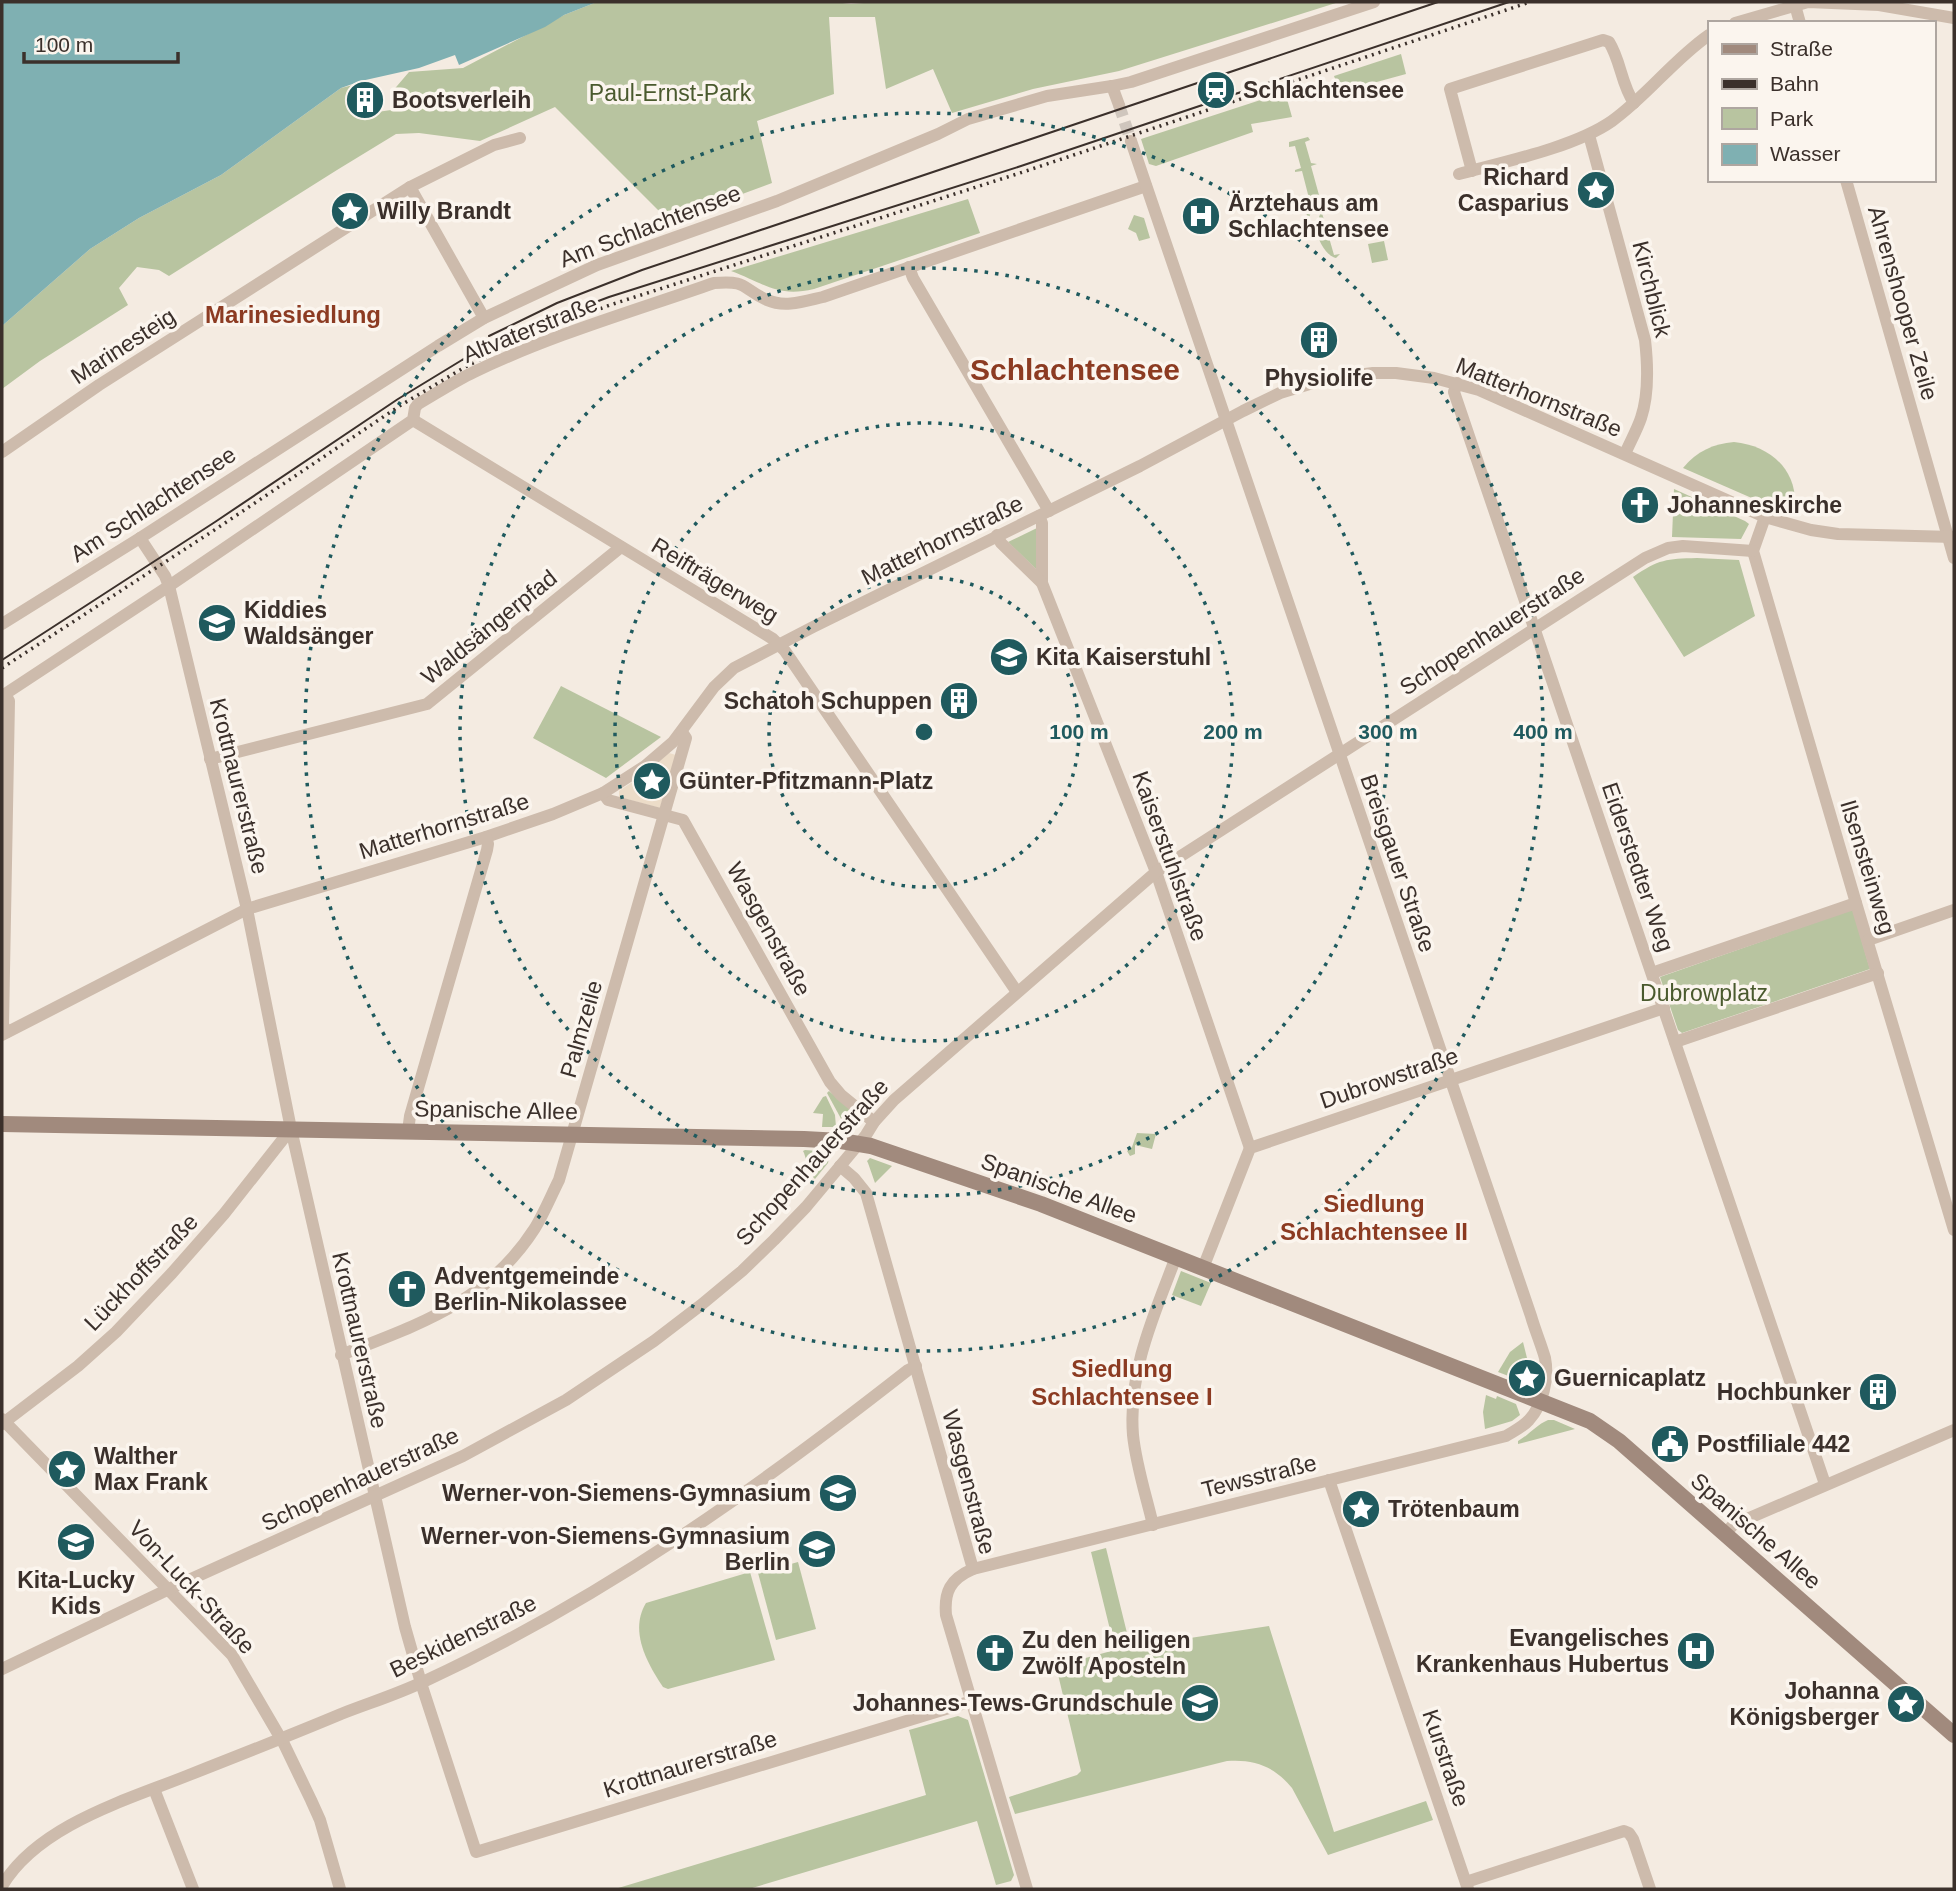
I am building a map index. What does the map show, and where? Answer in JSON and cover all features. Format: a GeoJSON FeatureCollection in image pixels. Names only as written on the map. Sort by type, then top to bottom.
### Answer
{"type":"FeatureCollection","features":[{"type":"Feature","properties":{"kind":"main road","name":"Spanische Allee"},"geometry":{"type":"LineString","coordinates":[[2,1124],[822,1139],[841,1140],[903,1156],[1041,1203],[1574,1413],[1605,1430],[1954,1735]]}},
{"type":"Feature","properties":{"kind":"street","name":"Am Schlachtensee"},"geometry":{"type":"LineString","coordinates":[[2,624],[484,318],[597,265],[777,201],[968,119],[1047,96],[1112,86],[1374,2]]}},
{"type":"Feature","properties":{"kind":"street"},"geometry":{"type":"LineString","coordinates":[[1742,21],[1808,2],[1880,5],[1954,18]]}},
{"type":"Feature","properties":{"kind":"street"},"geometry":{"type":"LineString","coordinates":[[1795,5],[1799,21]]}},
{"type":"Feature","properties":{"kind":"street"},"geometry":{"type":"LineString","coordinates":[[1634,103],[1614,50],[1609,41],[1602,40],[1450,89],[1466,173],[1564,144],[1611,122],[1634,103],[1693,47],[1708,36]]}},
{"type":"Feature","properties":{"kind":"street"},"geometry":{"type":"LineString","coordinates":[[1112,86],[1119,105]]}},
{"type":"Feature","properties":{"kind":"street","name":"Kirchblick"},"geometry":{"type":"LineString","coordinates":[[1588,135],[1646,341],[1648,375],[1644,406],[1625,454]]}},
{"type":"Feature","properties":{"kind":"street","name":"Marinesteig"},"geometry":{"type":"LineString","coordinates":[[2,452],[99,385],[410,187],[494,145],[520,138]]}},
{"type":"Feature","properties":{"kind":"street","name":"Breisgauer Straße"},"geometry":{"type":"LineString","coordinates":[[1131,141],[1545,1359],[1547,1373],[1540,1401]]}},
{"type":"Feature","properties":{"kind":"street","name":"Ahrenshooper Zeile"},"geometry":{"type":"LineString","coordinates":[[1847,182],[1951,537],[1954,558]]}},
{"type":"Feature","properties":{"kind":"street","name":"Altvaterstraße"},"geometry":{"type":"LineString","coordinates":[[3,695],[413,420],[418,404],[483,368],[579,329],[714,283],[733,281],[768,300],[794,304],[823,297],[1146,186]]}},
{"type":"Feature","properties":{"kind":"street"},"geometry":{"type":"LineString","coordinates":[[410,187],[484,318]]}},
{"type":"Feature","properties":{"kind":"street","name":"Kaiserstuhlstraße"},"geometry":{"type":"LineString","coordinates":[[909,267],[1044,513],[1042,583],[1156,872],[1250,1148]]}},
{"type":"Feature","properties":{"kind":"street","name":"Matterhornstraße"},"geometry":{"type":"LineString","coordinates":[[4,1034],[247,909],[486,837],[603,793],[646,766],[682,732],[723,678],[734,668],[997,535],[1140,467],[1280,393],[1326,379],[1353,374],[1396,373],[1457,383],[1479,390],[1765,517],[1811,530],[1838,534],[1951,537]]}},
{"type":"Feature","properties":{"kind":"street","name":"Eiderstedter Weg"},"geometry":{"type":"LineString","coordinates":[[1457,383],[1454,392],[1825,1484]]}},
{"type":"Feature","properties":{"kind":"street","name":"Reifträgerweg"},"geometry":{"type":"LineString","coordinates":[[413,420],[773,639],[785,651],[1017,992]]}},
{"type":"Feature","properties":{"kind":"street"},"geometry":{"type":"LineString","coordinates":[[1753,551],[1765,517]]}},
{"type":"Feature","properties":{"kind":"street","name":"Kaiserstuhlstraße"},"geometry":{"type":"LineString","coordinates":[[997,535],[1001,543],[1042,583]]}},
{"type":"Feature","properties":{"kind":"street","name":"Krottnaurerstraße"},"geometry":{"type":"LineString","coordinates":[[140,538],[169,586],[247,909],[291,1129],[405,1627],[476,1852],[972,1701]]}},
{"type":"Feature","properties":{"kind":"street","name":"Schopenhauerstraße"},"geometry":{"type":"LineString","coordinates":[[2,1669],[169,1589],[463,1456],[566,1400],[701,1305],[775,1240],[894,1100],[1156,872],[1645,558],[1668,548],[1683,546],[1753,551]]}},
{"type":"Feature","properties":{"kind":"street","name":"Waldsängerpfad"},"geometry":{"type":"LineString","coordinates":[[210,759],[427,704],[621,547]]}},
{"type":"Feature","properties":{"kind":"street","name":"Ilsensteinweg"},"geometry":{"type":"LineString","coordinates":[[1753,551],[1954,1230]]}},
{"type":"Feature","properties":{"kind":"street"},"geometry":{"type":"LineString","coordinates":[[3,695],[9,701],[4,1034]]}},
{"type":"Feature","properties":{"kind":"street","name":"Palmzeile"},"geometry":{"type":"LineString","coordinates":[[341,1354],[438,1315],[471,1295],[514,1256],[542,1216],[559,1181],[686,738],[682,732]]}},
{"type":"Feature","properties":{"kind":"street","name":"Wasgenstraße"},"geometry":{"type":"LineString","coordinates":[[603,793],[608,800],[684,820],[830,1082],[841,1095],[874,1122]]}},
{"type":"Feature","properties":{"kind":"street"},"geometry":{"type":"LineString","coordinates":[[408,1131],[408,1121],[487,850],[486,837]]}},
{"type":"Feature","properties":{"kind":"street"},"geometry":{"type":"LineString","coordinates":[[1652,972],[1856,903]]}},
{"type":"Feature","properties":{"kind":"street"},"geometry":{"type":"LineString","coordinates":[[1868,940],[1954,910]]}},
{"type":"Feature","properties":{"kind":"street"},"geometry":{"type":"LineString","coordinates":[[1675,1042],[1878,973]]}},
{"type":"Feature","properties":{"kind":"street","name":"Dubrowstraße"},"geometry":{"type":"LineString","coordinates":[[1250,1148],[1664,1008]]}},
{"type":"Feature","properties":{"kind":"street","name":"Lückhoffstraße"},"geometry":{"type":"LineString","coordinates":[[3,1422],[78,1366],[116,1332],[224,1214],[291,1129]]}},
{"type":"Feature","properties":{"kind":"street"},"geometry":{"type":"LineString","coordinates":[[1203,1268],[1250,1148]]}},
{"type":"Feature","properties":{"kind":"street","name":"Wasgenstraße"},"geometry":{"type":"LineString","coordinates":[[840,1166],[866,1193],[973,1570],[961,1574],[954,1581],[947,1594],[946,1615],[1025,1889]]}},
{"type":"Feature","properties":{"kind":"street"},"geometry":{"type":"LineString","coordinates":[[1153,1525],[1133,1434],[1135,1384],[1144,1340],[1177,1257]]}},
{"type":"Feature","properties":{"kind":"street","name":"Beskidenstraße"},"geometry":{"type":"LineString","coordinates":[[2,1886],[29,1851],[42,1841],[97,1812],[421,1683],[525,1631],[630,1570],[728,1505],[916,1366]]}},
{"type":"Feature","properties":{"kind":"street","name":"Tewsstraße"},"geometry":{"type":"LineString","coordinates":[[973,1570],[1506,1436],[1528,1422],[1540,1401]]}},
{"type":"Feature","properties":{"kind":"street","name":"Von-Luck-Straße"},"geometry":{"type":"LineString","coordinates":[[3,1422],[232,1655],[281,1738],[320,1820],[340,1889]]}},
{"type":"Feature","properties":{"kind":"street"},"geometry":{"type":"LineString","coordinates":[[1725,1534],[1733,1525],[1954,1430]]}},
{"type":"Feature","properties":{"kind":"street","name":"Kurstraße"},"geometry":{"type":"LineString","coordinates":[[1329,1480],[1467,1886]]}},
{"type":"Feature","properties":{"kind":"street"},"geometry":{"type":"LineString","coordinates":[[154,1789],[193,1889]]}},
{"type":"Feature","properties":{"kind":"street"},"geometry":{"type":"LineString","coordinates":[[1467,1886],[1624,1831],[1633,1839],[1650,1889]]}},
{"type":"Feature","properties":{"kind":"green space","name":"Paul-Ernst-Park"},"geometry":{"type":"Polygon","coordinates":[[[597,2],[1339,2],[1119,71],[1033,89],[952,113],[933,69],[886,89],[875,17],[829,17],[834,94],[757,121],[772,183],[669,221],[555,107],[480,141],[419,133],[396,134],[169,276],[159,270],[137,267],[119,288],[128,305],[40,361],[2,389],[2,326],[90,249],[139,218],[221,175],[341,88],[353,85],[357,115],[391,110],[391,93],[409,72],[463,68],[564,15],[597,2]]]}},
{"type":"Feature","properties":{"kind":"green space"},"geometry":{"type":"Polygon","coordinates":[[[1401,54],[1406,74],[1340,92],[1334,76],[1401,54]]]}},
{"type":"Feature","properties":{"kind":"green space"},"geometry":{"type":"Polygon","coordinates":[[[1285,92],[1292,117],[1251,124],[1253,132],[1156,166],[1149,164],[1141,139],[1285,92]]]}},
{"type":"Feature","properties":{"kind":"green space"},"geometry":{"type":"Polygon","coordinates":[[[1308,137],[1310,140],[1305,142],[1311,163],[1317,164],[1311,166],[1319,195],[1326,197],[1318,199],[1308,219],[1306,212],[1312,210],[1302,171],[1295,172],[1301,168],[1295,146],[1289,147],[1289,142],[1308,137]]]}},
{"type":"Feature","properties":{"kind":"green space"},"geometry":{"type":"Polygon","coordinates":[[[968,199],[980,233],[814,289],[790,292],[780,290],[731,271],[968,199]]]}},
{"type":"Feature","properties":{"kind":"green space"},"geometry":{"type":"Polygon","coordinates":[[[1327,206],[1327,211],[1322,213],[1334,255],[1340,254],[1336,258],[1323,247],[1316,230],[1323,226],[1319,217],[1323,207],[1327,206]]]}},
{"type":"Feature","properties":{"kind":"green space"},"geometry":{"type":"Polygon","coordinates":[[[1134,215],[1144,218],[1150,238],[1139,241],[1136,233],[1128,229],[1134,215]]]}},
{"type":"Feature","properties":{"kind":"green space"},"geometry":{"type":"Polygon","coordinates":[[[1384,241],[1388,260],[1372,263],[1368,244],[1384,241]]]}},
{"type":"Feature","properties":{"kind":"green space"},"geometry":{"type":"Polygon","coordinates":[[[1734,442],[1761,449],[1781,464],[1793,486],[1794,515],[1683,468],[1706,449],[1734,442]]]}},
{"type":"Feature","properties":{"kind":"green space"},"geometry":{"type":"Polygon","coordinates":[[[1674,489],[1745,521],[1749,524],[1741,539],[1672,537],[1674,489]]]}},
{"type":"Feature","properties":{"kind":"green space"},"geometry":{"type":"Polygon","coordinates":[[[1037,528],[1037,570],[1008,542],[1037,528]]]}},
{"type":"Feature","properties":{"kind":"green space"},"geometry":{"type":"Polygon","coordinates":[[[1697,558],[1739,560],[1755,616],[1684,657],[1633,577],[1663,561],[1697,558]]]}},
{"type":"Feature","properties":{"kind":"green space"},"geometry":{"type":"Polygon","coordinates":[[[561,686],[661,737],[606,778],[533,738],[561,686]]]}},
{"type":"Feature","properties":{"kind":"green space","name":"Dubrowplatz"},"geometry":{"type":"Polygon","coordinates":[[[1851,910],[1870,969],[1682,1033],[1678,1030],[1660,977],[1851,910]]]}},
{"type":"Feature","properties":{"kind":"green space"},"geometry":{"type":"Polygon","coordinates":[[[829,1091],[861,1118],[852,1128],[845,1126],[827,1093],[829,1091]]]}},
{"type":"Feature","properties":{"kind":"green space"},"geometry":{"type":"Polygon","coordinates":[[[826,1096],[835,1115],[836,1127],[822,1127],[823,1114],[813,1113],[826,1096]]]}},
{"type":"Feature","properties":{"kind":"green space"},"geometry":{"type":"Polygon","coordinates":[[[1137,1133],[1156,1134],[1152,1149],[1135,1145],[1135,1154],[1130,1156],[1127,1151],[1132,1147],[1137,1133]]]}},
{"type":"Feature","properties":{"kind":"green space"},"geometry":{"type":"Polygon","coordinates":[[[803,1151],[830,1152],[828,1163],[815,1179],[811,1175],[803,1151]]]}},
{"type":"Feature","properties":{"kind":"green space"},"geometry":{"type":"Polygon","coordinates":[[[870,1158],[892,1166],[875,1183],[867,1161],[870,1158]]]}},
{"type":"Feature","properties":{"kind":"green space"},"geometry":{"type":"Polygon","coordinates":[[[1181,1271],[1211,1283],[1201,1306],[1172,1295],[1181,1271]]]}},
{"type":"Feature","properties":{"kind":"green space"},"geometry":{"type":"Polygon","coordinates":[[[1523,1342],[1531,1374],[1519,1380],[1498,1372],[1510,1352],[1523,1342]]]}},
{"type":"Feature","properties":{"kind":"green space"},"geometry":{"type":"Polygon","coordinates":[[[1486,1395],[1496,1399],[1497,1396],[1516,1404],[1520,1415],[1512,1421],[1485,1429],[1483,1412],[1486,1395]]]}},
{"type":"Feature","properties":{"kind":"green space"},"geometry":{"type":"Polygon","coordinates":[[[1548,1420],[1575,1429],[1518,1444],[1518,1441],[1548,1420]]]}},
{"type":"Feature","properties":{"kind":"green space"},"geometry":{"type":"Polygon","coordinates":[[[1106,1548],[1128,1637],[1134,1643],[1144,1645],[1269,1626],[1334,1832],[1426,1801],[1433,1820],[1328,1855],[1285,1780],[1271,1769],[1255,1763],[1237,1761],[1227,1761],[1015,1814],[1009,1797],[1077,1775],[1081,1771],[1056,1666],[1115,1650],[1091,1552],[1106,1548]]]}},
{"type":"Feature","properties":{"kind":"green space"},"geometry":{"type":"Polygon","coordinates":[[[798,1562],[816,1629],[776,1640],[758,1573],[798,1562]]]}},
{"type":"Feature","properties":{"kind":"green space"},"geometry":{"type":"Polygon","coordinates":[[[750,1572],[775,1660],[668,1689],[663,1687],[642,1646],[639,1625],[646,1603],[750,1572]]]}},
{"type":"Feature","properties":{"kind":"green space"},"geometry":{"type":"Polygon","coordinates":[[[958,1716],[968,1720],[1014,1875],[1011,1881],[996,1885],[977,1821],[749,1889],[615,1889],[926,1795],[909,1730],[958,1716]]]}},
{"type":"Feature","properties":{"kind":"shaded area","name":"Günter-Pfitzmann-Platz"},"geometry":{"type":"Polygon","coordinates":[[[669,753],[676,755],[660,808],[619,797],[619,791],[669,753]]]}},
{"type":"Feature","properties":{"kind":"water"},"geometry":{"type":"Polygon","coordinates":[[[2,2],[597,2],[459,65],[455,55],[419,68],[341,88],[221,175],[139,218],[90,249],[2,326],[2,2]]]}},
{"type":"Feature","properties":{"kind":"tunnel"},"geometry":{"type":"LineString","coordinates":[[1119,105],[1131,141]]}},
{"type":"Feature","properties":{"kind":"tram line"},"geometry":{"type":"LineString","coordinates":[[489,336],[557,303],[642,270],[1438,2]]}},
{"type":"Feature","properties":{"kind":"tram line"},"geometry":{"type":"LineString","coordinates":[[2,660],[398,399],[462,360],[540,323],[609,297],[1021,166],[1509,2]]}},
{"type":"Feature","properties":{"kind":"railway"},"geometry":{"type":"LineString","coordinates":[[2,668],[401,405],[465,367],[522,339],[610,305],[1023,172],[1530,2]]}},
{"type":"Feature","properties":{"kind":"place","name":"Schlachtensee"},"geometry":{"type":"Point","coordinates":[1216,90]}},
{"type":"Feature","properties":{"kind":"place","name":"Bootsverleih"},"geometry":{"type":"Point","coordinates":[365,100]}},
{"type":"Feature","properties":{"kind":"place","name":"Richard Casparius"},"geometry":{"type":"Point","coordinates":[1596,190]}},
{"type":"Feature","properties":{"kind":"place","name":"Willy Brandt"},"geometry":{"type":"Point","coordinates":[350,211]}},
{"type":"Feature","properties":{"kind":"place","name":"Ärztehaus am Schlachtensee"},"geometry":{"type":"Point","coordinates":[1201,216]}},
{"type":"Feature","properties":{"kind":"place","name":"Physiolife"},"geometry":{"type":"Point","coordinates":[1319,340]}},
{"type":"Feature","properties":{"kind":"place","name":"Johanneskirche"},"geometry":{"type":"Point","coordinates":[1640,505]}},
{"type":"Feature","properties":{"kind":"place","name":"Kiddies Waldsänger"},"geometry":{"type":"Point","coordinates":[217,623]}},
{"type":"Feature","properties":{"kind":"place","name":"Kita Kaiserstuhl"},"geometry":{"type":"Point","coordinates":[1009,657]}},
{"type":"Feature","properties":{"kind":"place","name":"Schatoh Schuppen"},"geometry":{"type":"Point","coordinates":[959,701]}},
{"type":"Feature","properties":{"kind":"place","name":"Günter-Pfitzmann-Platz"},"geometry":{"type":"Point","coordinates":[652,781]}},
{"type":"Feature","properties":{"kind":"place","name":"Adventgemeinde Berlin-Nikolassee"},"geometry":{"type":"Point","coordinates":[407,1289]}},
{"type":"Feature","properties":{"kind":"place","name":"Guernicaplatz"},"geometry":{"type":"Point","coordinates":[1527,1378]}},
{"type":"Feature","properties":{"kind":"place","name":"Hochbunker"},"geometry":{"type":"Point","coordinates":[1878,1392]}},
{"type":"Feature","properties":{"kind":"place","name":"Postfiliale 442"},"geometry":{"type":"Point","coordinates":[1670,1444]}},
{"type":"Feature","properties":{"kind":"place","name":"Walther Max Frank"},"geometry":{"type":"Point","coordinates":[67,1469]}},
{"type":"Feature","properties":{"kind":"place","name":"Werner-von-Siemens-Gymnasium"},"geometry":{"type":"Point","coordinates":[838,1493]}},
{"type":"Feature","properties":{"kind":"place","name":"Trötenbaum"},"geometry":{"type":"Point","coordinates":[1361,1509]}},
{"type":"Feature","properties":{"kind":"place","name":"Kita-Lucky Kids"},"geometry":{"type":"Point","coordinates":[76,1542]}},
{"type":"Feature","properties":{"kind":"place","name":"Werner-von-Siemens-Gymnasium Berlin"},"geometry":{"type":"Point","coordinates":[817,1549]}},
{"type":"Feature","properties":{"kind":"place","name":"Evangelisches Krankenhaus Hubertus"},"geometry":{"type":"Point","coordinates":[1696,1651]}},
{"type":"Feature","properties":{"kind":"place","name":"Zu den heiligen Zwölf Aposteln"},"geometry":{"type":"Point","coordinates":[995,1653]}},
{"type":"Feature","properties":{"kind":"place","name":"Johannes-Tews-Grundschule"},"geometry":{"type":"Point","coordinates":[1200,1703]}},
{"type":"Feature","properties":{"kind":"place","name":"Johanna Königsberger"},"geometry":{"type":"Point","coordinates":[1906,1704]}},
{"type":"Feature","properties":{"kind":"district","name":"Marinesiedlung"},"geometry":{"type":"Point","coordinates":[293,315]}},
{"type":"Feature","properties":{"kind":"district","name":"Schlachtensee"},"geometry":{"type":"Point","coordinates":[1075,370]}},
{"type":"Feature","properties":{"kind":"district","name":"Siedlung Schlachtensee II"},"geometry":{"type":"Point","coordinates":[1374,1218]}},
{"type":"Feature","properties":{"kind":"district","name":"Siedlung Schlachtensee I"},"geometry":{"type":"Point","coordinates":[1122,1383]}}]}
